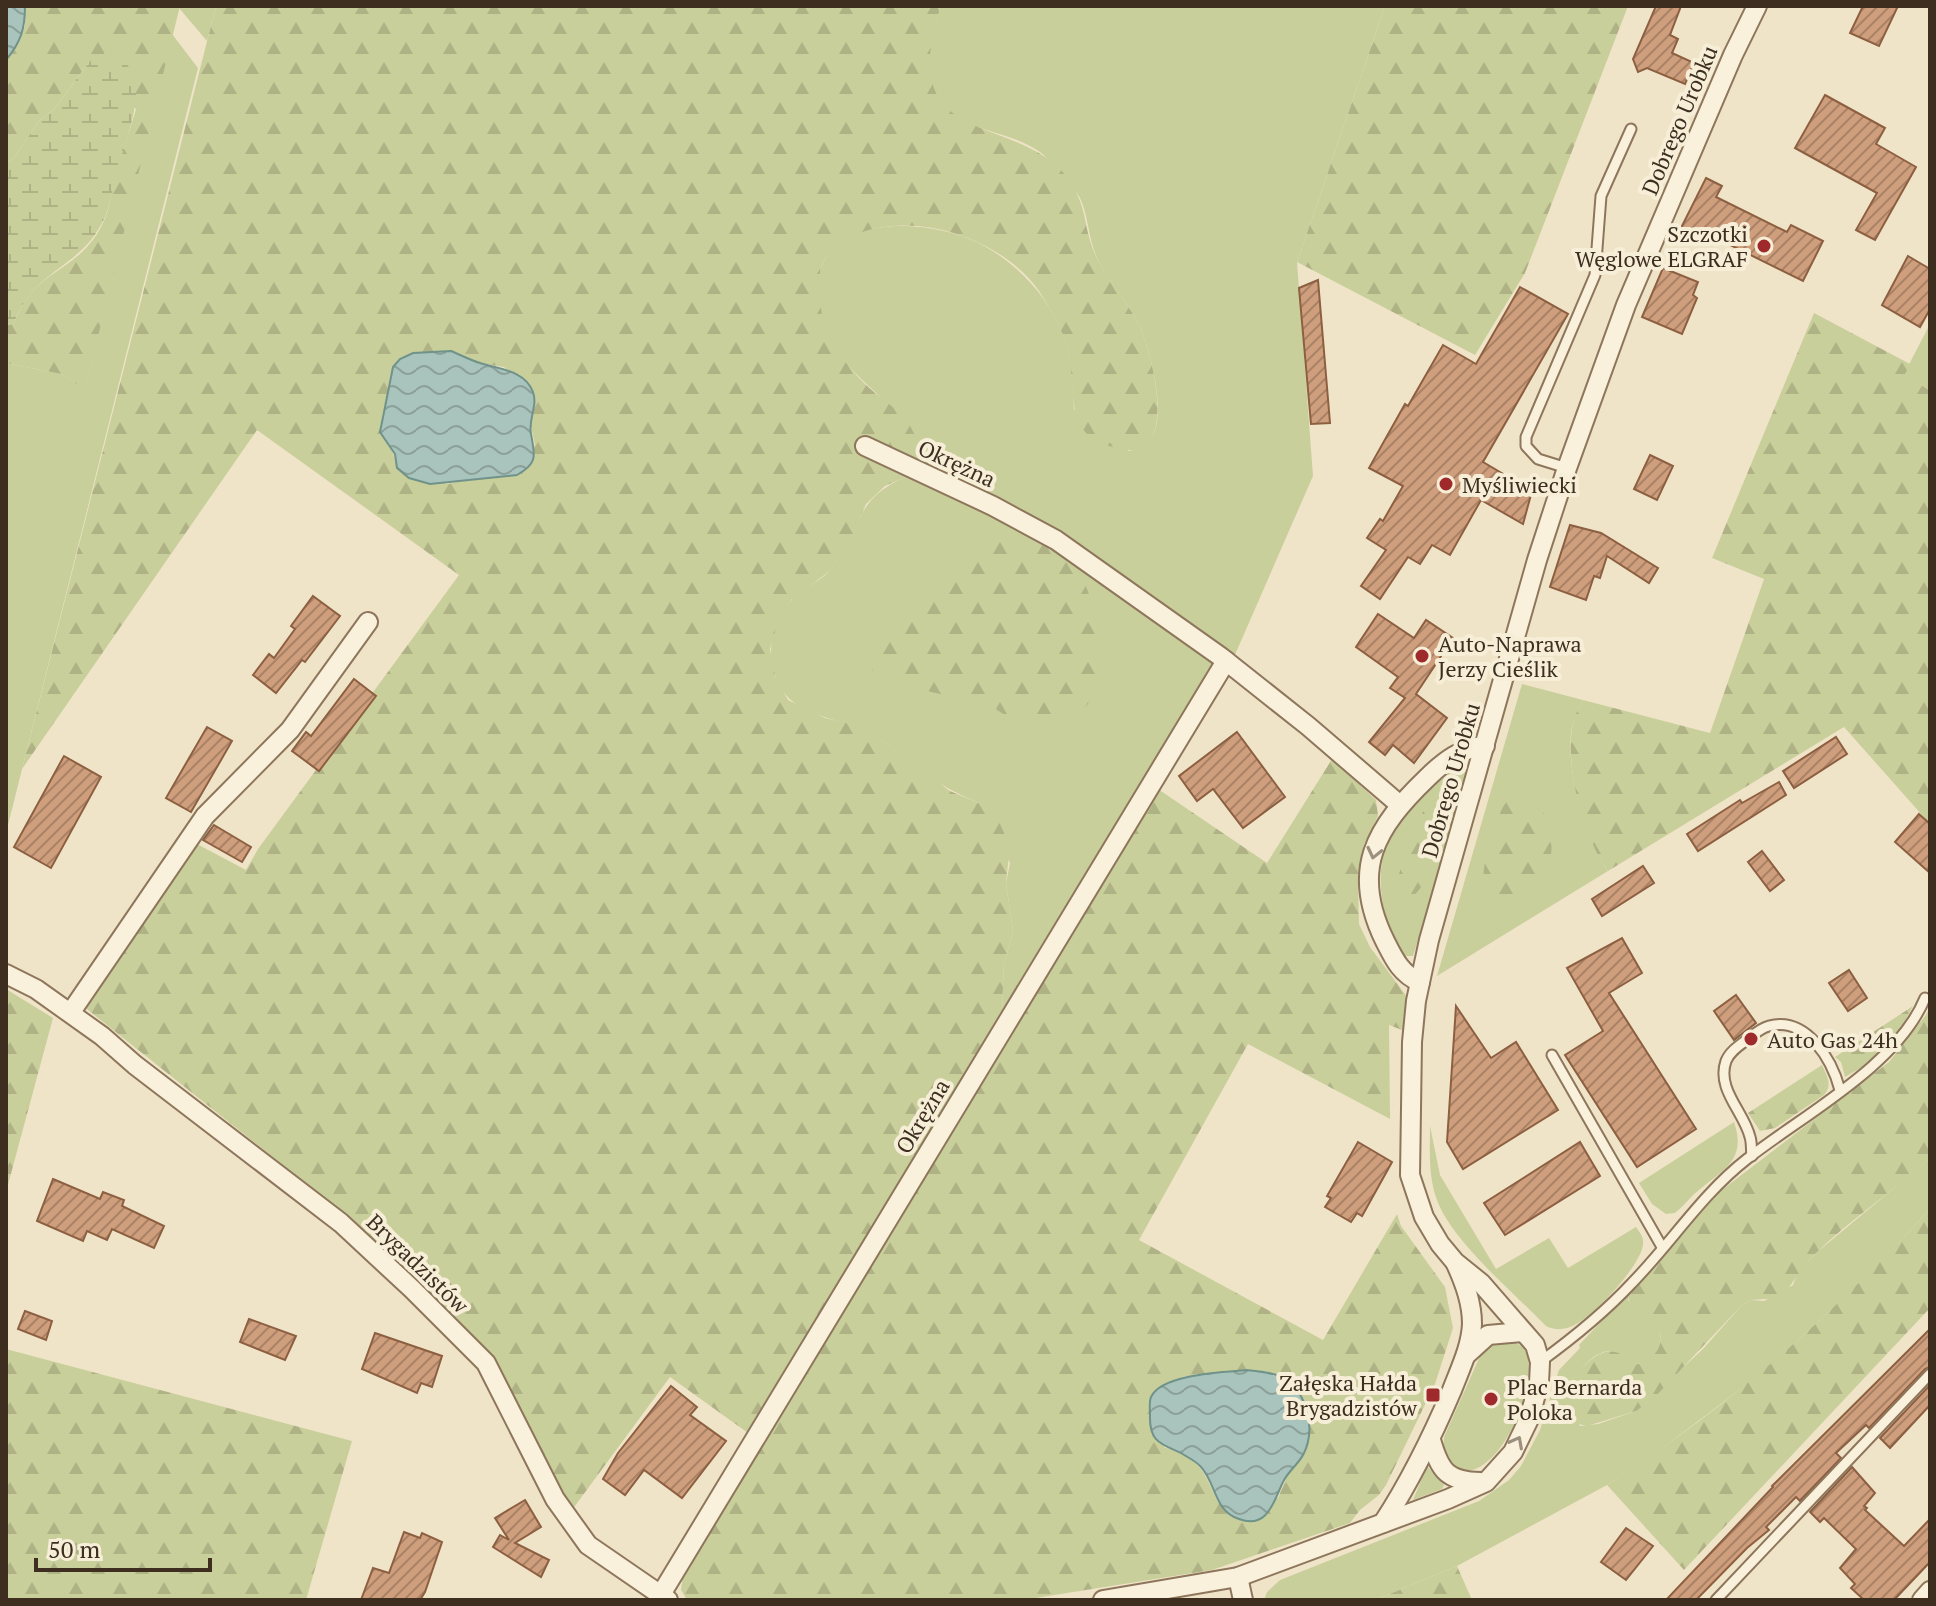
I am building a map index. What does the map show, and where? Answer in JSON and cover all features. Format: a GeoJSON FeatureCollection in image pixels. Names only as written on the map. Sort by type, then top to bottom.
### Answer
{"type":"FeatureCollection","features":[{"type":"Feature","properties":{"kind":"street","name":"Dobrego Urobku"},"geometry":{"type":"LineString","coordinates":[[1540,1362],[1535,1345],[1481,1283],[1455,1262],[1440,1244],[1424,1217],[1410,1175],[1412,1042],[1420,982],[1429,940],[1537,560],[1567,468],[1626,305],[1757,6]]}},
{"type":"Feature","properties":{"kind":"street","name":"Okrężna"},"geometry":{"type":"LineString","coordinates":[[865,446],[993,506],[1056,540],[1226,661],[1400,805]]}},
{"type":"Feature","properties":{"kind":"street"},"geometry":{"type":"LineString","coordinates":[[71,1012],[205,816],[290,730],[368,622]]}},
{"type":"Feature","properties":{"kind":"street","name":"Okrężna"},"geometry":{"type":"LineString","coordinates":[[664,1598],[1226,661]]}},
{"type":"Feature","properties":{"kind":"street"},"geometry":{"type":"LineString","coordinates":[[1420,982],[1408,977],[1395,961],[1371,902],[1370,882],[1375,847],[1380,833],[1400,805],[1444,762],[1473,746],[1485,746]]}},
{"type":"Feature","properties":{"kind":"street","name":"Brygadzistów"},"geometry":{"type":"LineString","coordinates":[[6,974],[71,1012],[341,1223],[412,1289],[486,1363],[555,1499],[588,1545],[664,1598]]}},
{"type":"Feature","properties":{"kind":"street","name":"Dobrego Urobku"},"geometry":{"type":"LineString","coordinates":[[1383,1523],[1431,1440],[1466,1355],[1472,1329],[1472,1307],[1455,1262]]}},
{"type":"Feature","properties":{"kind":"street"},"geometry":{"type":"LineString","coordinates":[[1466,1355],[1488,1335],[1522,1332]]}},
{"type":"Feature","properties":{"kind":"street"},"geometry":{"type":"LineString","coordinates":[[1103,1600],[1238,1577],[1486,1482],[1513,1452],[1529,1419],[1539,1383],[1540,1362]]}},
{"type":"Feature","properties":{"kind":"street"},"geometry":{"type":"LineString","coordinates":[[1431,1440],[1435,1457],[1446,1474],[1460,1481],[1486,1482]]}},
{"type":"Feature","properties":{"kind":"street"},"geometry":{"type":"LineString","coordinates":[[1238,1577],[1243,1600]]}},
{"type":"Feature","properties":{"kind":"street"},"geometry":{"type":"LineString","coordinates":[[1922,1600],[1930,1591]]}},
{"type":"Feature","properties":{"kind":"lane"},"geometry":{"type":"LineString","coordinates":[[1567,468],[1538,459],[1526,446],[1526,437],[1595,275],[1601,196],[1631,129]]}},
{"type":"Feature","properties":{"kind":"lane"},"geometry":{"type":"LineString","coordinates":[[1540,1362],[1601,1314],[1635,1281],[1705,1197],[1752,1156],[1884,1058],[1919,1013],[1925,998]]}},
{"type":"Feature","properties":{"kind":"lane"},"geometry":{"type":"LineString","coordinates":[[1752,1156],[1750,1136],[1727,1090],[1725,1070],[1726,1061],[1734,1050],[1765,1026],[1780,1024],[1798,1028],[1808,1036],[1829,1061],[1840,1090]]}},
{"type":"Feature","properties":{"kind":"lane"},"geometry":{"type":"LineString","coordinates":[[1552,1055],[1662,1247]]}},
{"type":"Feature","properties":{"kind":"lane"},"geometry":{"type":"LineString","coordinates":[[1716,1600],[1930,1374]]}},
{"type":"Feature","properties":{"kind":"green space"},"geometry":{"type":"Polygon","coordinates":[[[25,6],[180,6],[85,389],[61,374],[6,363],[6,326],[14,323],[32,292],[75,258],[97,234],[107,213],[136,109],[90,61],[55,108],[39,121],[14,158],[6,163],[6,60],[20,41],[25,25],[25,6]]]}},
{"type":"Feature","properties":{"kind":"green space"},"geometry":{"type":"Polygon","coordinates":[[[216,6],[207,41],[179,8],[216,6]]]}},
{"type":"Feature","properties":{"kind":"green space"},"geometry":{"type":"Polygon","coordinates":[[[216,6],[941,6],[930,58],[936,92],[954,114],[1042,155],[1068,178],[1084,214],[1096,257],[1133,314],[1148,348],[1158,405],[1152,437],[1137,450],[1113,447],[1097,441],[1085,432],[1078,421],[1070,362],[1059,325],[1039,291],[1003,257],[957,234],[906,225],[881,227],[857,234],[836,247],[823,262],[820,273],[821,306],[832,340],[862,381],[907,421],[916,442],[916,454],[906,477],[885,486],[866,504],[847,548],[831,570],[791,600],[777,625],[770,649],[775,676],[788,700],[825,718],[855,725],[878,737],[950,791],[981,804],[1000,824],[1010,846],[1006,883],[1013,931],[1004,964],[1002,1010],[748,1433],[670,1377],[572,1510],[492,1359],[424,1287],[343,1213],[83,1006],[197,844],[246,870],[258,849],[459,575],[257,430],[22,769],[216,6]],[[451,351],[417,353],[401,359],[395,366],[382,420],[397,468],[448,484],[466,479],[506,476],[535,445],[529,417],[535,405],[504,367],[479,363],[451,351]]]}},
{"type":"Feature","properties":{"kind":"green space"},"geometry":{"type":"Polygon","coordinates":[[[941,6],[1385,6],[1297,262],[1313,476],[1234,657],[1223,648],[1002,1010],[1004,964],[1013,931],[1006,883],[1010,863],[981,804],[933,779],[875,736],[798,706],[778,682],[771,656],[774,632],[790,602],[832,568],[860,517],[876,496],[906,477],[914,437],[891,407],[847,364],[825,332],[819,303],[820,270],[834,247],[852,235],[897,226],[922,227],[968,238],[986,247],[1023,274],[1051,309],[1069,354],[1074,409],[1129,451],[1149,442],[1157,424],[1155,379],[1143,334],[1099,262],[1077,193],[1040,152],[963,121],[941,105],[934,94],[929,82],[928,57],[941,6]]]}},
{"type":"Feature","properties":{"kind":"green space"},"geometry":{"type":"Polygon","coordinates":[[[1385,6],[1628,6],[1525,273],[1475,355],[1297,262],[1385,6]]]}},
{"type":"Feature","properties":{"kind":"green space"},"geometry":{"type":"Polygon","coordinates":[[[172,34],[198,68],[6,833],[6,363],[61,374],[85,388],[172,34]]]}},
{"type":"Feature","properties":{"kind":"green space"},"geometry":{"type":"Polygon","coordinates":[[[105,53],[121,59],[131,70],[136,99],[105,217],[84,248],[34,290],[14,323],[6,326],[6,163],[14,158],[39,121],[55,108],[90,61],[105,53]]]}},
{"type":"Feature","properties":{"kind":"green space"},"geometry":{"type":"Polygon","coordinates":[[[1814,313],[1910,364],[1905,374],[1930,391],[1930,824],[1844,727],[1608,871],[1591,839],[1578,800],[1571,759],[1575,717],[1583,700],[1710,733],[1764,579],[1712,558],[1814,313]]]}},
{"type":"Feature","properties":{"kind":"green space"},"geometry":{"type":"Polygon","coordinates":[[[1930,324],[1930,391],[1904,374],[1930,324]]]}},
{"type":"Feature","properties":{"kind":"green space"},"geometry":{"type":"Polygon","coordinates":[[[1010,534],[1064,556],[1083,579],[1092,602],[1103,669],[1095,696],[1076,717],[1042,725],[1011,719],[991,706],[889,682],[872,670],[869,649],[881,625],[904,619],[963,574],[970,551],[984,536],[1010,534]]]}},
{"type":"Feature","properties":{"kind":"green space"},"geometry":{"type":"Polygon","coordinates":[[[1522,684],[1583,700],[1571,733],[1573,774],[1583,818],[1608,871],[1437,976],[1522,684]]]}},
{"type":"Feature","properties":{"kind":"green space"},"geometry":{"type":"Polygon","coordinates":[[[1332,759],[1376,800],[1378,816],[1364,844],[1358,877],[1359,924],[1370,947],[1410,1001],[1407,1032],[1389,1025],[1390,1119],[1248,1044],[1139,1240],[1323,1340],[1397,1214],[1401,1226],[1445,1287],[1453,1328],[1435,1384],[1379,1495],[1360,1510],[1350,1523],[1212,1570],[1023,1600],[687,1600],[681,1590],[684,1568],[1158,789],[1267,863],[1332,759]],[[1230,1371],[1182,1377],[1164,1447],[1186,1456],[1199,1467],[1218,1502],[1278,1498],[1310,1420],[1299,1394],[1230,1371]]]}},
{"type":"Feature","properties":{"kind":"green space"},"geometry":{"type":"Polygon","coordinates":[[[1455,763],[1465,769],[1466,776],[1413,956],[1405,956],[1389,925],[1384,907],[1381,889],[1383,853],[1397,820],[1455,763]]]}},
{"type":"Feature","properties":{"kind":"green space"},"geometry":{"type":"Polygon","coordinates":[[[1522,796],[1542,809],[1551,847],[1548,872],[1543,883],[1514,908],[1490,898],[1485,889],[1484,867],[1502,808],[1512,797],[1522,796]]]}},
{"type":"Feature","properties":{"kind":"green space"},"geometry":{"type":"Polygon","coordinates":[[[1438,801],[1441,824],[1430,870],[1416,893],[1408,899],[1399,898],[1395,885],[1405,847],[1428,802],[1438,801]]]}},
{"type":"Feature","properties":{"kind":"green space"},"geometry":{"type":"Polygon","coordinates":[[[6,989],[53,1018],[6,1192],[6,989]]]}},
{"type":"Feature","properties":{"kind":"green space"},"geometry":{"type":"Polygon","coordinates":[[[1913,1006],[1899,1033],[1871,1062],[1845,1077],[1841,1062],[1835,1057],[1913,1006]]]}},
{"type":"Feature","properties":{"kind":"green space"},"geometry":{"type":"Polygon","coordinates":[[[1930,1006],[1930,1158],[1815,1254],[1780,1298],[1751,1300],[1742,1305],[1654,1398],[1636,1411],[1587,1426],[1570,1422],[1563,1416],[1560,1397],[1591,1359],[1608,1351],[1638,1364],[1658,1350],[1659,1326],[1634,1309],[1628,1293],[1710,1199],[1889,1062],[1930,1006]]]}},
{"type":"Feature","properties":{"kind":"green space"},"geometry":{"type":"Polygon","coordinates":[[[1822,1065],[1829,1084],[1824,1095],[1775,1128],[1760,1131],[1748,1113],[1822,1065]]]}},
{"type":"Feature","properties":{"kind":"green space"},"geometry":{"type":"Polygon","coordinates":[[[1734,1122],[1738,1146],[1724,1169],[1675,1213],[1666,1214],[1652,1204],[1639,1183],[1734,1122]]]}},
{"type":"Feature","properties":{"kind":"green space"},"geometry":{"type":"Polygon","coordinates":[[[1430,1126],[1440,1175],[1496,1269],[1549,1238],[1568,1268],[1636,1227],[1643,1244],[1625,1278],[1579,1323],[1561,1329],[1546,1326],[1469,1249],[1444,1216],[1431,1173],[1430,1126]]]}},
{"type":"Feature","properties":{"kind":"green space"},"geometry":{"type":"Polygon","coordinates":[[[1930,1158],[1930,1209],[1866,1278],[1763,1372],[1652,1456],[1607,1485],[1457,1566],[1375,1600],[1264,1600],[1267,1592],[1280,1580],[1479,1501],[1509,1480],[1521,1466],[1540,1430],[1559,1370],[1628,1293],[1628,1300],[1637,1311],[1659,1325],[1659,1346],[1652,1357],[1640,1363],[1632,1364],[1618,1353],[1608,1351],[1586,1364],[1563,1390],[1580,1426],[1598,1424],[1636,1411],[1703,1349],[1742,1305],[1751,1300],[1764,1301],[1793,1285],[1798,1272],[1816,1253],[1930,1158]]]}},
{"type":"Feature","properties":{"kind":"green space"},"geometry":{"type":"Polygon","coordinates":[[[1930,1209],[1930,1308],[1684,1570],[1607,1485],[1695,1424],[1778,1358],[1855,1287],[1930,1209]]]}},
{"type":"Feature","properties":{"kind":"green space"},"geometry":{"type":"Polygon","coordinates":[[[1504,1340],[1523,1348],[1529,1366],[1521,1409],[1498,1451],[1483,1465],[1467,1471],[1446,1459],[1444,1437],[1484,1347],[1491,1341],[1504,1340]]]}},
{"type":"Feature","properties":{"kind":"green space"},"geometry":{"type":"Polygon","coordinates":[[[6,1349],[352,1441],[306,1600],[6,1600],[6,1349]]]}},
{"type":"Feature","properties":{"kind":"green space"},"geometry":{"type":"Polygon","coordinates":[[[1427,1466],[1444,1485],[1442,1489],[1413,1500],[1427,1466]]]}},
{"type":"Feature","properties":{"kind":"green space"},"geometry":{"type":"Polygon","coordinates":[[[1457,1566],[1472,1600],[1375,1600],[1457,1566]]]}},
{"type":"Feature","properties":{"kind":"water"},"geometry":{"type":"Polygon","coordinates":[[[6,6],[25,6],[21,35],[6,60],[6,6]]]}},
{"type":"Feature","properties":{"kind":"water"},"geometry":{"type":"Polygon","coordinates":[[[451,351],[517,375],[533,392],[530,428],[533,458],[529,467],[517,475],[430,484],[409,478],[397,468],[395,454],[380,432],[393,367],[400,359],[413,353],[451,351]]]}},
{"type":"Feature","properties":{"kind":"water"},"geometry":{"type":"Polygon","coordinates":[[[1266,1372],[1287,1380],[1302,1398],[1309,1420],[1308,1443],[1304,1453],[1285,1478],[1273,1505],[1263,1517],[1249,1521],[1225,1510],[1199,1465],[1158,1441],[1150,1424],[1151,1397],[1167,1383],[1210,1373],[1266,1372]]]}},
{"type":"Feature","properties":{"kind":"building"},"geometry":{"type":"Polygon","coordinates":[[[1656,6],[1681,6],[1670,35],[1678,39],[1672,53],[1694,63],[1685,84],[1647,68],[1638,72],[1633,59],[1656,6]]]}},
{"type":"Feature","properties":{"kind":"building"},"geometry":{"type":"Polygon","coordinates":[[[1863,6],[1898,6],[1879,46],[1850,33],[1863,6]]]}},
{"type":"Feature","properties":{"kind":"building"},"geometry":{"type":"Polygon","coordinates":[[[1825,95],[1885,128],[1876,144],[1916,167],[1875,240],[1856,230],[1877,193],[1795,148],[1825,95]]]}},
{"type":"Feature","properties":{"kind":"building"},"geometry":{"type":"Polygon","coordinates":[[[1706,178],[1722,186],[1716,197],[1787,232],[1791,225],[1823,241],[1803,281],[1700,230],[1695,240],[1679,232],[1706,178]]]}},
{"type":"Feature","properties":{"kind":"building"},"geometry":{"type":"Polygon","coordinates":[[[1908,256],[1930,269],[1930,309],[1920,327],[1882,305],[1908,256]]]}},
{"type":"Feature","properties":{"kind":"building"},"geometry":{"type":"Polygon","coordinates":[[[1663,268],[1698,282],[1693,295],[1697,298],[1682,334],[1642,317],[1663,268]]]}},
{"type":"Feature","properties":{"kind":"building"},"geometry":{"type":"Polygon","coordinates":[[[1318,280],[1330,423],[1311,424],[1299,288],[1318,280]]]}},
{"type":"Feature","properties":{"kind":"building"},"geometry":{"type":"Polygon","coordinates":[[[1520,287],[1568,314],[1483,462],[1532,491],[1523,524],[1481,500],[1450,555],[1432,545],[1420,564],[1408,557],[1380,599],[1361,586],[1386,550],[1367,538],[1380,519],[1383,521],[1403,486],[1369,468],[1443,345],[1476,364],[1520,287]]]}},
{"type":"Feature","properties":{"kind":"building"},"geometry":{"type":"Polygon","coordinates":[[[1650,455],[1673,466],[1657,500],[1634,489],[1650,455]]]}},
{"type":"Feature","properties":{"kind":"building"},"geometry":{"type":"Polygon","coordinates":[[[1570,525],[1601,533],[1658,568],[1649,583],[1607,556],[1600,578],[1594,576],[1586,600],[1550,587],[1570,525]]]}},
{"type":"Feature","properties":{"kind":"building"},"geometry":{"type":"Polygon","coordinates":[[[313,596],[340,616],[305,662],[302,660],[276,693],[253,675],[269,654],[274,658],[295,629],[291,626],[313,596]]]}},
{"type":"Feature","properties":{"kind":"building"},"geometry":{"type":"Polygon","coordinates":[[[1378,614],[1414,638],[1426,620],[1453,638],[1416,694],[1447,718],[1414,763],[1393,745],[1385,755],[1369,742],[1405,698],[1390,688],[1398,677],[1356,647],[1378,614]]]}},
{"type":"Feature","properties":{"kind":"building"},"geometry":{"type":"Polygon","coordinates":[[[354,679],[376,696],[319,771],[292,751],[306,732],[311,736],[354,679]]]}},
{"type":"Feature","properties":{"kind":"building"},"geometry":{"type":"Polygon","coordinates":[[[207,727],[232,741],[191,812],[166,798],[207,727]]]}},
{"type":"Feature","properties":{"kind":"building"},"geometry":{"type":"Polygon","coordinates":[[[1237,732],[1285,797],[1243,828],[1213,789],[1197,801],[1179,776],[1237,732]]]}},
{"type":"Feature","properties":{"kind":"building"},"geometry":{"type":"Polygon","coordinates":[[[1836,737],[1847,754],[1794,788],[1783,771],[1836,737]]]}},
{"type":"Feature","properties":{"kind":"building"},"geometry":{"type":"Polygon","coordinates":[[[64,756],[101,777],[51,868],[14,847],[64,756]]]}},
{"type":"Feature","properties":{"kind":"building"},"geometry":{"type":"Polygon","coordinates":[[[1779,782],[1786,795],[1698,851],[1687,834],[1740,800],[1742,803],[1779,782]]]}},
{"type":"Feature","properties":{"kind":"building"},"geometry":{"type":"Polygon","coordinates":[[[1919,814],[1930,824],[1930,873],[1895,842],[1919,814]]]}},
{"type":"Feature","properties":{"kind":"building"},"geometry":{"type":"Polygon","coordinates":[[[214,825],[251,847],[242,862],[203,840],[214,825]]]}},
{"type":"Feature","properties":{"kind":"building"},"geometry":{"type":"Polygon","coordinates":[[[1762,851],[1784,880],[1770,891],[1748,862],[1762,851]]]}},
{"type":"Feature","properties":{"kind":"building"},"geometry":{"type":"Polygon","coordinates":[[[1643,866],[1654,883],[1602,916],[1592,899],[1643,866]]]}},
{"type":"Feature","properties":{"kind":"building"},"geometry":{"type":"Polygon","coordinates":[[[1622,938],[1642,973],[1609,993],[1696,1129],[1637,1167],[1565,1055],[1603,1031],[1567,968],[1622,938]]]}},
{"type":"Feature","properties":{"kind":"building"},"geometry":{"type":"Polygon","coordinates":[[[1849,970],[1867,998],[1848,1011],[1829,983],[1849,970]]]}},
{"type":"Feature","properties":{"kind":"building"},"geometry":{"type":"Polygon","coordinates":[[[1736,995],[1756,1023],[1734,1040],[1714,1011],[1736,995]]]}},
{"type":"Feature","properties":{"kind":"building"},"geometry":{"type":"Polygon","coordinates":[[[1456,1006],[1491,1058],[1516,1042],[1558,1110],[1463,1169],[1447,1142],[1456,1006]]]}},
{"type":"Feature","properties":{"kind":"building"},"geometry":{"type":"Polygon","coordinates":[[[1358,1142],[1392,1162],[1362,1216],[1357,1213],[1351,1222],[1325,1207],[1331,1198],[1327,1196],[1358,1142]]]}},
{"type":"Feature","properties":{"kind":"building"},"geometry":{"type":"Polygon","coordinates":[[[1580,1142],[1600,1176],[1505,1235],[1484,1203],[1580,1142]]]}},
{"type":"Feature","properties":{"kind":"building"},"geometry":{"type":"Polygon","coordinates":[[[53,1179],[100,1199],[103,1192],[124,1200],[122,1206],[164,1226],[154,1248],[112,1229],[107,1240],[87,1231],[83,1241],[37,1221],[53,1179]]]}},
{"type":"Feature","properties":{"kind":"building"},"geometry":{"type":"Polygon","coordinates":[[[25,1311],[52,1321],[46,1340],[18,1329],[25,1311]]]}},
{"type":"Feature","properties":{"kind":"building"},"geometry":{"type":"Polygon","coordinates":[[[249,1319],[296,1336],[285,1360],[240,1342],[249,1319]]]}},
{"type":"Feature","properties":{"kind":"building"},"geometry":{"type":"Polygon","coordinates":[[[1930,1329],[1930,1367],[1869,1428],[1866,1425],[1836,1453],[1841,1458],[1800,1501],[1796,1497],[1766,1527],[1769,1530],[1696,1600],[1666,1600],[1772,1486],[1930,1329]]]}},
{"type":"Feature","properties":{"kind":"building"},"geometry":{"type":"Polygon","coordinates":[[[375,1333],[442,1356],[432,1387],[421,1383],[417,1393],[362,1369],[375,1333]]]}},
{"type":"Feature","properties":{"kind":"building"},"geometry":{"type":"Polygon","coordinates":[[[1930,1385],[1930,1405],[1890,1448],[1880,1438],[1930,1385]]]}},
{"type":"Feature","properties":{"kind":"building"},"geometry":{"type":"Polygon","coordinates":[[[671,1386],[697,1407],[690,1415],[726,1441],[682,1498],[644,1470],[625,1495],[603,1479],[618,1453],[671,1386]]]}},
{"type":"Feature","properties":{"kind":"building"},"geometry":{"type":"Polygon","coordinates":[[[1852,1467],[1875,1493],[1864,1506],[1867,1508],[1865,1510],[1904,1546],[1930,1519],[1930,1562],[1894,1600],[1864,1600],[1851,1588],[1855,1584],[1840,1568],[1856,1549],[1824,1518],[1820,1522],[1810,1512],[1852,1467]]]}},
{"type":"Feature","properties":{"kind":"building"},"geometry":{"type":"Polygon","coordinates":[[[525,1500],[541,1527],[515,1543],[549,1560],[541,1577],[493,1547],[500,1535],[509,1540],[495,1518],[525,1500]]]}},
{"type":"Feature","properties":{"kind":"building"},"geometry":{"type":"Polygon","coordinates":[[[1626,1528],[1653,1546],[1626,1580],[1601,1562],[1626,1528]]]}},
{"type":"Feature","properties":{"kind":"building"},"geometry":{"type":"Polygon","coordinates":[[[404,1532],[420,1538],[422,1533],[442,1542],[420,1600],[361,1600],[373,1568],[389,1573],[404,1532]]]}},
{"type":"Feature","properties":{"kind":"place","name":"Szczotki Węglowe ELGRAF"},"geometry":{"type":"Point","coordinates":[1764,246]}},
{"type":"Feature","properties":{"kind":"place","name":"Myśliwiecki"},"geometry":{"type":"Point","coordinates":[1446,484]}},
{"type":"Feature","properties":{"kind":"place","name":"Auto-Naprawa Jerzy Cieślik"},"geometry":{"type":"Point","coordinates":[1422,656]}},
{"type":"Feature","properties":{"kind":"place","name":"Auto Gas 24h"},"geometry":{"type":"Point","coordinates":[1751,1039]}},
{"type":"Feature","properties":{"kind":"place","name":"Załęska Hałda Brygadzistów"},"geometry":{"type":"Point","coordinates":[1433,1395]}},
{"type":"Feature","properties":{"kind":"place","name":"Plac Bernarda Poloka"},"geometry":{"type":"Point","coordinates":[1491,1399]}}]}
